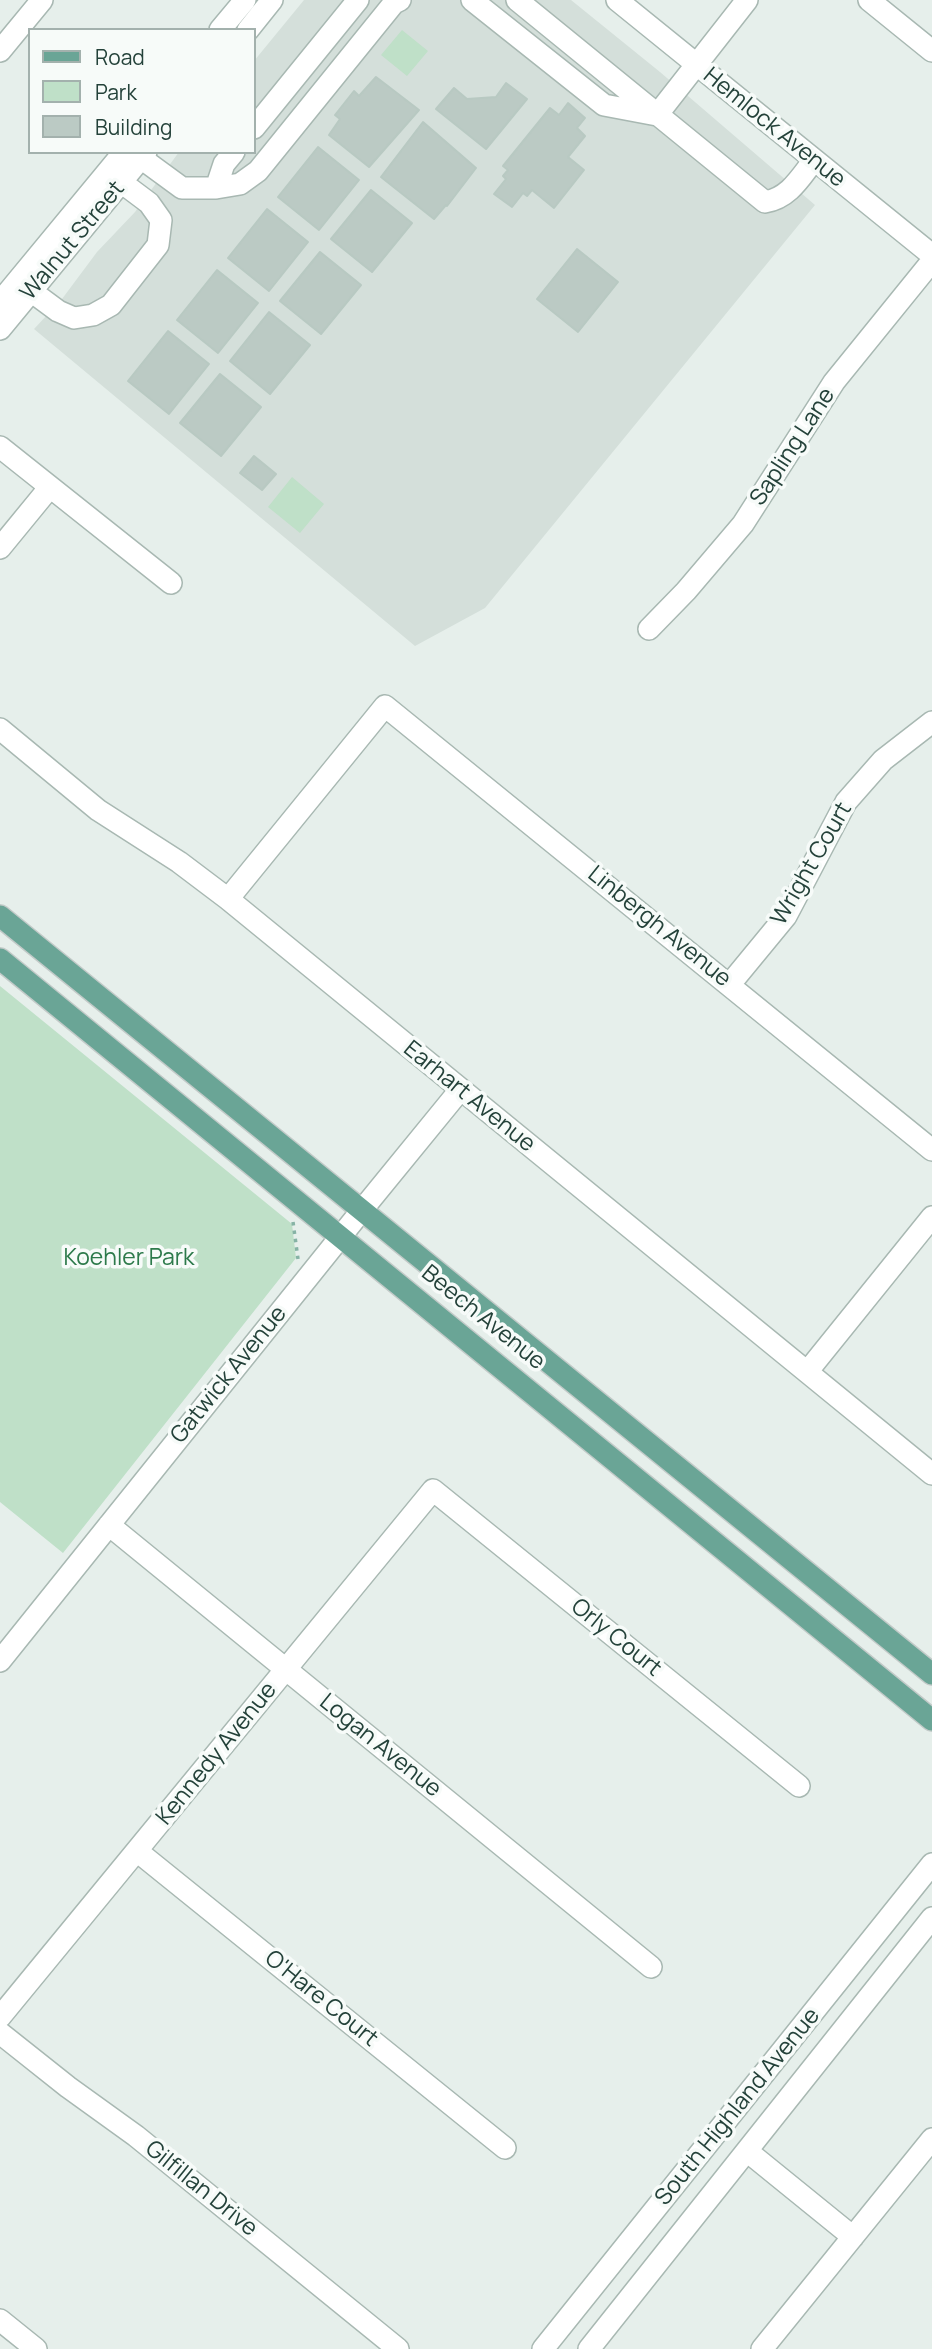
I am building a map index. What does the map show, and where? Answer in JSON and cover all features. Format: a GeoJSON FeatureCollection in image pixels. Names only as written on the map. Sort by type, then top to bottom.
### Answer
{"type":"FeatureCollection","features":[{"type":"Feature","properties":{"kind":"main road","name":"Beech Avenue"},"geometry":{"type":"LineString","coordinates":[[0,916],[932,1674]]}},
{"type":"Feature","properties":{"kind":"main road","name":"Beech Avenue"},"geometry":{"type":"LineString","coordinates":[[0,959],[932,1720]]}},
{"type":"Feature","properties":{"kind":"street"},"geometry":{"type":"LineString","coordinates":[[0,51],[42,0]]}},
{"type":"Feature","properties":{"kind":"street"},"geometry":{"type":"LineString","coordinates":[[222,28],[245,0]]}},
{"type":"Feature","properties":{"kind":"street"},"geometry":{"type":"LineString","coordinates":[[250,28],[272,0]]}},
{"type":"Feature","properties":{"kind":"street"},"geometry":{"type":"LineString","coordinates":[[256,126],[358,0]]}},
{"type":"Feature","properties":{"kind":"street"},"geometry":{"type":"LineString","coordinates":[[131,162],[182,188],[216,188],[240,184],[258,171],[394,3],[400,0]]}},
{"type":"Feature","properties":{"kind":"street"},"geometry":{"type":"LineString","coordinates":[[472,0],[604,105],[657,115]]}},
{"type":"Feature","properties":{"kind":"street"},"geometry":{"type":"LineString","coordinates":[[517,0],[765,202],[779,200],[793,188],[814,160]]}},
{"type":"Feature","properties":{"kind":"street","name":"Hemlock Avenue"},"geometry":{"type":"LineString","coordinates":[[617,0],[932,255]]}},
{"type":"Feature","properties":{"kind":"street"},"geometry":{"type":"LineString","coordinates":[[657,115],[747,0]]}},
{"type":"Feature","properties":{"kind":"street"},"geometry":{"type":"LineString","coordinates":[[869,0],[932,51]]}},
{"type":"Feature","properties":{"kind":"street"},"geometry":{"type":"LineString","coordinates":[[216,188],[224,164],[232,154]]}},
{"type":"Feature","properties":{"kind":"street"},"geometry":{"type":"LineString","coordinates":[[32,290],[58,311],[74,318],[93,315],[111,305],[158,245],[160,220],[149,203],[131,162]]}},
{"type":"Feature","properties":{"kind":"street","name":"Walnut Street"},"geometry":{"type":"LineString","coordinates":[[0,329],[131,162]]}},
{"type":"Feature","properties":{"kind":"street","name":"Walnut Street"},"geometry":{"type":"LineString","coordinates":[[0,302],[131,162]]}},
{"type":"Feature","properties":{"kind":"street","name":"Sapling Lane"},"geometry":{"type":"LineString","coordinates":[[649,629],[686,591],[743,524],[834,382],[932,261]]}},
{"type":"Feature","properties":{"kind":"street"},"geometry":{"type":"LineString","coordinates":[[0,447],[171,583]]}},
{"type":"Feature","properties":{"kind":"street"},"geometry":{"type":"LineString","coordinates":[[0,548],[50,487]]}},
{"type":"Feature","properties":{"kind":"street","name":"Linbergh Avenue"},"geometry":{"type":"LineString","coordinates":[[228,899],[386,706],[932,1150]]}},
{"type":"Feature","properties":{"kind":"street","name":"Wright Court"},"geometry":{"type":"LineString","coordinates":[[730,984],[786,916],[846,802],[883,760],[932,722]]}},
{"type":"Feature","properties":{"kind":"street","name":"Earhart Avenue"},"geometry":{"type":"LineString","coordinates":[[0,729],[98,810],[179,862],[228,899],[932,1474]]}},
{"type":"Feature","properties":{"kind":"street","name":"Gatwick Avenue"},"geometry":{"type":"LineString","coordinates":[[0,1660],[460,1090]]}},
{"type":"Feature","properties":{"kind":"street"},"geometry":{"type":"LineString","coordinates":[[807,1372],[932,1217]]}},
{"type":"Feature","properties":{"kind":"street","name":"Kennedy Avenue"},"geometry":{"type":"LineString","coordinates":[[0,2018],[433,1490]]}},
{"type":"Feature","properties":{"kind":"street","name":"Orly Court"},"geometry":{"type":"LineString","coordinates":[[433,1490],[799,1786]]}},
{"type":"Feature","properties":{"kind":"street","name":"Logan Avenue"},"geometry":{"type":"LineString","coordinates":[[109,1525],[651,1968]]}},
{"type":"Feature","properties":{"kind":"street","name":"O'Hare Court"},"geometry":{"type":"LineString","coordinates":[[137,1852],[505,2148]]}},
{"type":"Feature","properties":{"kind":"street","name":"South Highland Avenue"},"geometry":{"type":"LineString","coordinates":[[543,2349],[932,1864]]}},
{"type":"Feature","properties":{"kind":"street","name":"South Highland Avenue"},"geometry":{"type":"LineString","coordinates":[[589,2349],[932,1917]]}},
{"type":"Feature","properties":{"kind":"street","name":"Gilfillan Drive"},"geometry":{"type":"LineString","coordinates":[[0,2033],[136,2136],[398,2349]]}},
{"type":"Feature","properties":{"kind":"street"},"geometry":{"type":"LineString","coordinates":[[762,2349],[932,2139]]}},
{"type":"Feature","properties":{"kind":"street"},"geometry":{"type":"LineString","coordinates":[[747,2151],[853,2236]]}},
{"type":"Feature","properties":{"kind":"street"},"geometry":{"type":"LineString","coordinates":[[0,2320],[36,2349]]}},
{"type":"Feature","properties":{"kind":"path"},"geometry":{"type":"LineString","coordinates":[[284,1215],[293,1222],[299,1258],[290,1269]]}},
{"type":"Feature","properties":{"kind":"shaded area"},"geometry":{"type":"Polygon","coordinates":[[[304,0],[571,0],[660,72],[815,205],[485,608],[415,646],[34,329],[62,299],[97,252],[135,212],[178,154],[256,154],[256,59],[304,0]]]}},
{"type":"Feature","properties":{"kind":"green space"},"geometry":{"type":"Polygon","coordinates":[[[402,30],[428,51],[407,76],[381,55],[402,30]]]}},
{"type":"Feature","properties":{"kind":"green space"},"geometry":{"type":"Polygon","coordinates":[[[292,477],[324,504],[300,533],[268,507],[292,477]]]}},
{"type":"Feature","properties":{"kind":"green space","name":"Koehler Park"},"geometry":{"type":"Polygon","coordinates":[[[0,986],[292,1224],[296,1258],[63,1553],[0,1502],[0,986]]]}},
{"type":"Feature","properties":{"kind":"building"},"geometry":{"type":"Polygon","coordinates":[[[376,77],[419,110],[369,167],[329,135],[340,119],[335,115],[354,91],[359,96],[376,77]]]}},
{"type":"Feature","properties":{"kind":"building"},"geometry":{"type":"Polygon","coordinates":[[[506,83],[527,99],[486,149],[436,109],[454,88],[467,99],[496,97],[506,83]]]}},
{"type":"Feature","properties":{"kind":"building"},"geometry":{"type":"Polygon","coordinates":[[[568,103],[585,118],[577,128],[585,136],[568,157],[584,170],[554,208],[532,190],[527,196],[523,193],[512,207],[494,194],[506,179],[503,176],[508,170],[503,166],[550,108],[559,115],[568,103]]]}},
{"type":"Feature","properties":{"kind":"building"},"geometry":{"type":"Polygon","coordinates":[[[423,122],[476,168],[434,219],[381,177],[423,122]]]}},
{"type":"Feature","properties":{"kind":"building"},"geometry":{"type":"Polygon","coordinates":[[[318,147],[359,180],[319,230],[278,197],[318,147]]]}},
{"type":"Feature","properties":{"kind":"building"},"geometry":{"type":"Polygon","coordinates":[[[371,190],[412,223],[372,272],[331,239],[371,190]]]}},
{"type":"Feature","properties":{"kind":"building"},"geometry":{"type":"Polygon","coordinates":[[[267,209],[308,242],[269,291],[228,258],[267,209]]]}},
{"type":"Feature","properties":{"kind":"building"},"geometry":{"type":"Polygon","coordinates":[[[577,249],[618,282],[578,332],[537,299],[577,249]]]}},
{"type":"Feature","properties":{"kind":"building"},"geometry":{"type":"Polygon","coordinates":[[[320,252],[361,285],[321,334],[280,301],[320,252]]]}},
{"type":"Feature","properties":{"kind":"building"},"geometry":{"type":"Polygon","coordinates":[[[217,270],[258,303],[218,353],[177,320],[217,270]]]}},
{"type":"Feature","properties":{"kind":"building"},"geometry":{"type":"Polygon","coordinates":[[[269,312],[310,345],[270,394],[230,361],[269,312]]]}},
{"type":"Feature","properties":{"kind":"building"},"geometry":{"type":"Polygon","coordinates":[[[168,331],[209,364],[169,414],[128,381],[168,331]]]}},
{"type":"Feature","properties":{"kind":"building"},"geometry":{"type":"Polygon","coordinates":[[[220,374],[261,407],[221,456],[180,423],[220,374]]]}},
{"type":"Feature","properties":{"kind":"building"},"geometry":{"type":"Polygon","coordinates":[[[254,456],[276,474],[262,490],[240,473],[254,456]]]}}]}
